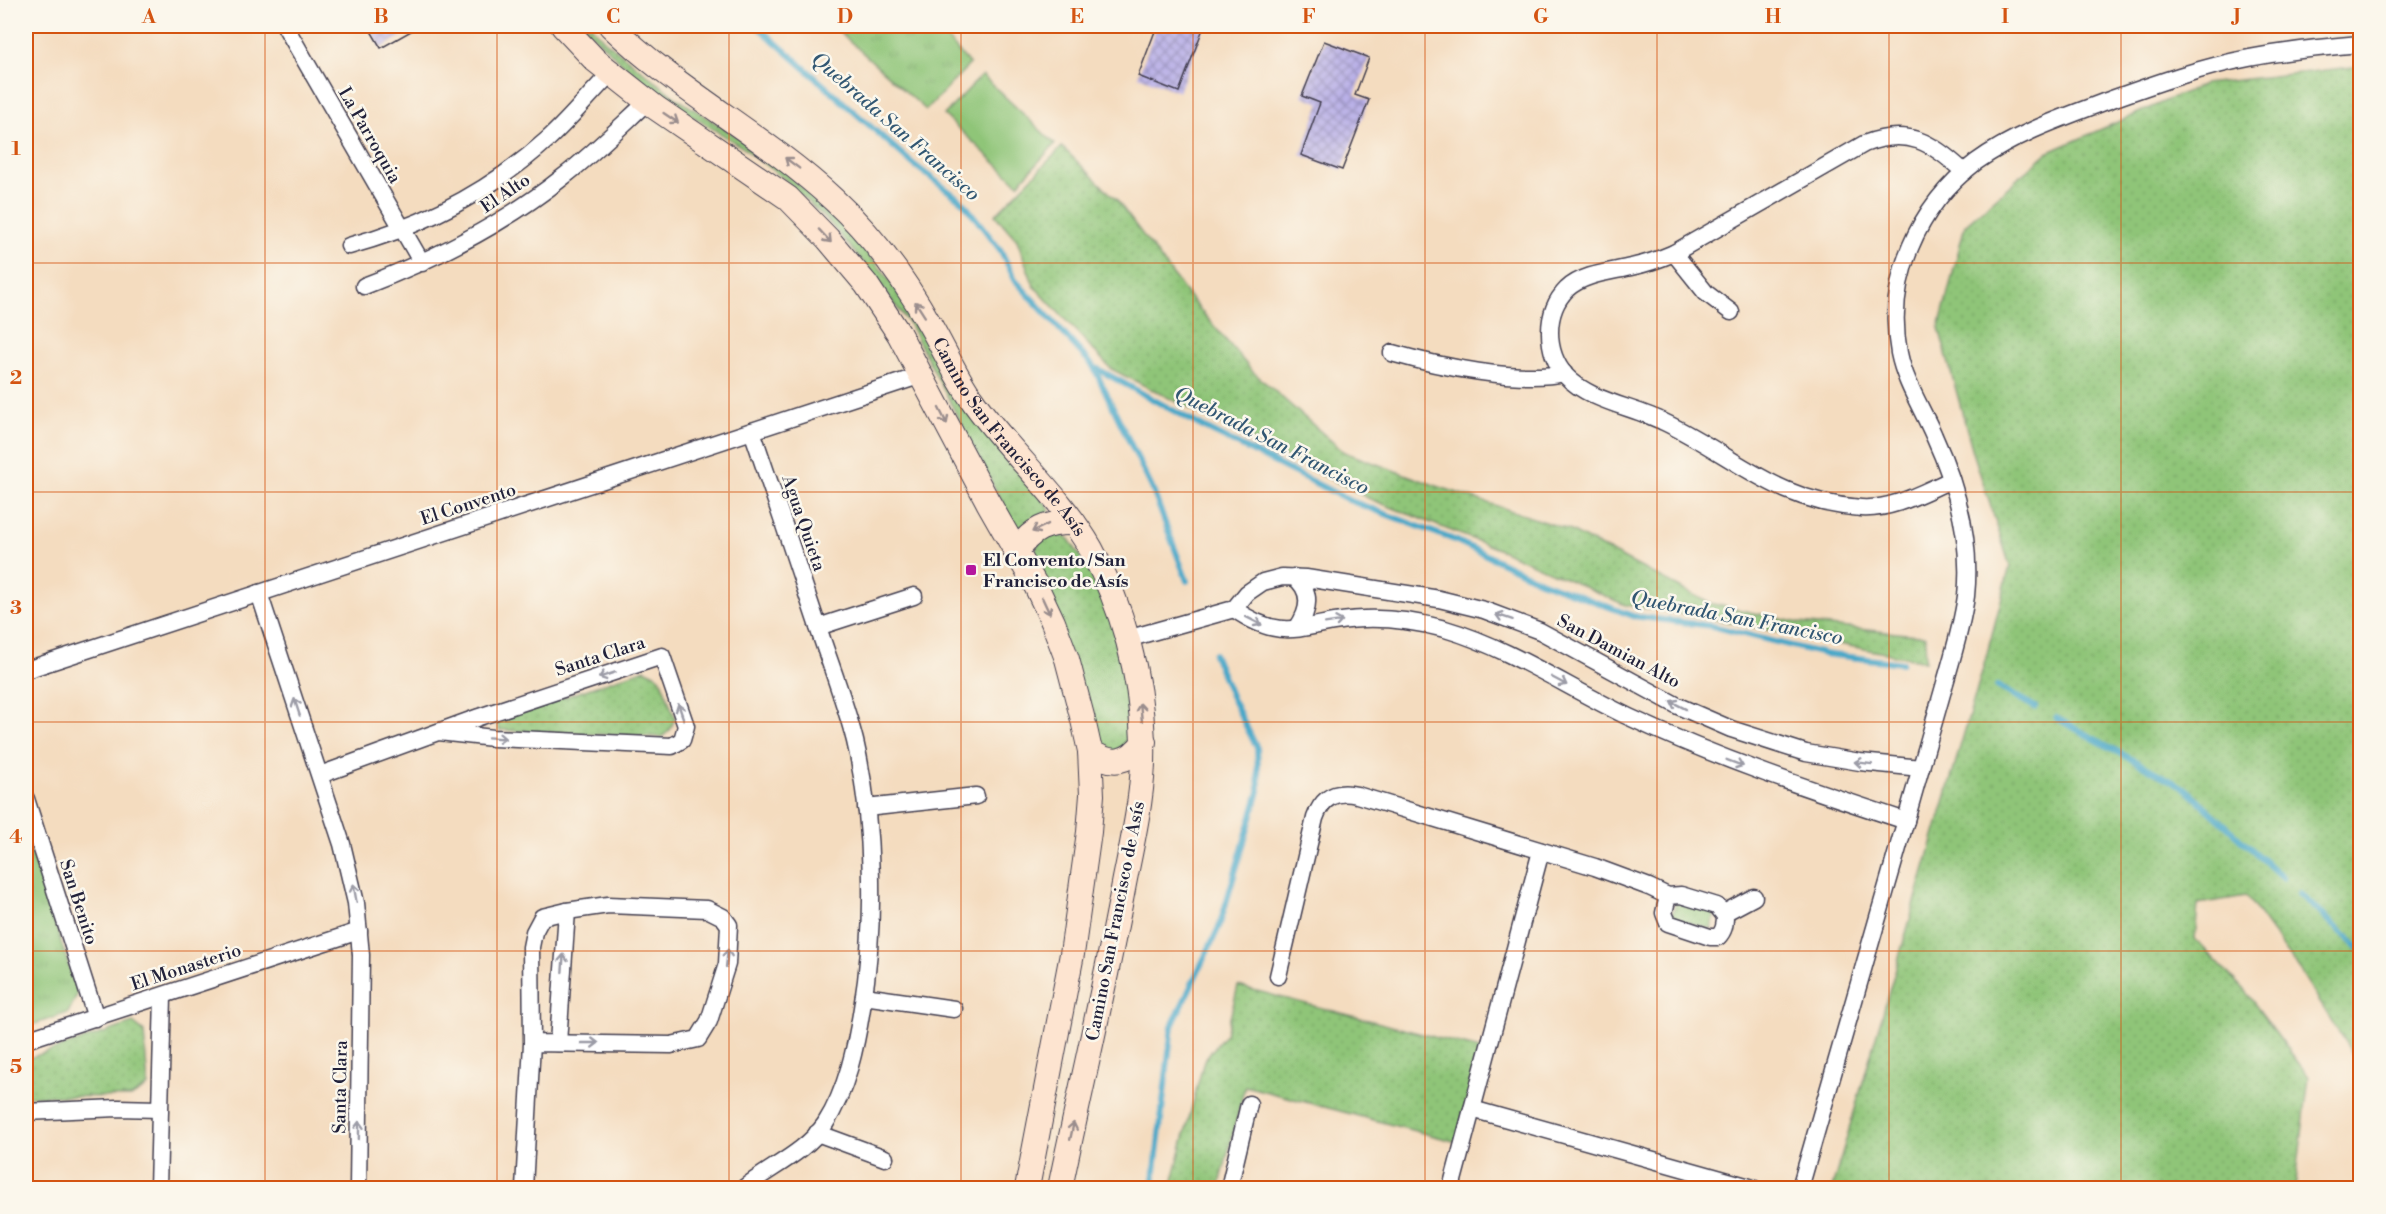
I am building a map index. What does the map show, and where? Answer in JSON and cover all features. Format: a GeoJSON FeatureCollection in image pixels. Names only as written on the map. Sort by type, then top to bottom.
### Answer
{"type":"FeatureCollection","features":[{"type":"Feature","properties":{"kind":"main road","name":"Camino San Francisco de Asís"},"geometry":{"type":"LineString","coordinates":[[563,26],[595,60],[611,73],[788,198],[828,238],[866,284],[899,334],[922,375],[1040,595],[1067,659],[1090,751],[1092,795],[1089,832],[1063,998],[1027,1188]]}},
{"type":"Feature","properties":{"kind":"main road","name":"Camino San Francisco de Asís"},"geometry":{"type":"LineString","coordinates":[[611,26],[680,85],[798,168],[838,203],[892,264],[928,321],[970,397],[997,433],[1074,523],[1105,577],[1127,639],[1135,672],[1144,742],[1142,776],[1134,834],[1060,1188]]}},
{"type":"Feature","properties":{"kind":"main road"},"geometry":{"type":"LineString","coordinates":[[1016,552],[1025,537],[1040,527],[1056,522],[1074,523]]}},
{"type":"Feature","properties":{"kind":"main road"},"geometry":{"type":"LineString","coordinates":[[1090,751],[1103,760],[1119,761],[1134,755],[1144,742]]}},
{"type":"Feature","properties":{"kind":"main road"},"geometry":{"type":"LineString","coordinates":[[1063,998],[1100,1001]]}},
{"type":"Feature","properties":{"kind":"street","name":"La Parroquia"},"geometry":{"type":"LineString","coordinates":[[285,26],[422,263]]}},
{"type":"Feature","properties":{"kind":"street"},"geometry":{"type":"LineString","coordinates":[[1800,1188],[1957,640],[1965,600],[1967,551],[1962,518],[1952,480],[1904,373],[1896,337],[1897,290],[1905,258],[1919,227],[1936,201],[1964,172],[1995,150],[2079,111],[2159,83],[2247,58],[2361,45]]}},
{"type":"Feature","properties":{"kind":"street","name":"El Alto"},"geometry":{"type":"LineString","coordinates":[[349,246],[402,229],[465,200],[522,161],[557,130],[611,73]]}},
{"type":"Feature","properties":{"kind":"street","name":"El Alto"},"geometry":{"type":"LineString","coordinates":[[364,286],[422,263],[487,229],[526,204],[597,149],[648,101]]}},
{"type":"Feature","properties":{"kind":"street"},"geometry":{"type":"LineString","coordinates":[[1952,480],[1899,502],[1876,508],[1840,506],[1813,500],[1762,480],[1666,422],[1592,394],[1564,373],[1554,356],[1550,325],[1555,307],[1565,291],[1572,285],[1591,277],[1674,253],[1864,144],[1879,138],[1902,136],[1924,142],[1944,154],[1964,172]]}},
{"type":"Feature","properties":{"kind":"street"},"geometry":{"type":"LineString","coordinates":[[1674,253],[1706,293],[1731,312]]}},
{"type":"Feature","properties":{"kind":"street"},"geometry":{"type":"LineString","coordinates":[[1392,353],[1427,363],[1484,372],[1540,377],[1564,373]]}},
{"type":"Feature","properties":{"kind":"street","name":"El Convento"},"geometry":{"type":"LineString","coordinates":[[26,670],[922,375]]}},
{"type":"Feature","properties":{"kind":"street","name":"Agua Quieta"},"geometry":{"type":"LineString","coordinates":[[744,1188],[792,1155],[817,1133],[831,1113],[845,1078],[857,1035],[864,996],[870,920],[866,808],[855,740],[752,431]]}},
{"type":"Feature","properties":{"kind":"street","name":"San Damian Alto"},"geometry":{"type":"LineString","coordinates":[[1234,609],[1247,593],[1263,582],[1282,577],[1463,604],[1514,620],[1548,635],[1678,706],[1731,729],[1806,753],[1860,762],[1921,768]]}},
{"type":"Feature","properties":{"kind":"street"},"geometry":{"type":"LineString","coordinates":[[1294,577],[1304,585],[1308,600],[1305,613],[1297,628]]}},
{"type":"Feature","properties":{"kind":"street","name":"Santa Clara"},"geometry":{"type":"LineString","coordinates":[[259,593],[349,865],[361,955],[358,1188]]}},
{"type":"Feature","properties":{"kind":"street"},"geometry":{"type":"LineString","coordinates":[[818,627],[914,596]]}},
{"type":"Feature","properties":{"kind":"street"},"geometry":{"type":"LineString","coordinates":[[1127,639],[1234,609],[1254,622],[1269,628],[1285,630],[1346,620],[1389,619],[1420,623],[1459,633],[1504,653],[1618,712],[1717,756],[1803,788],[1906,821]]}},
{"type":"Feature","properties":{"kind":"street","name":"Santa Clara"},"geometry":{"type":"LineString","coordinates":[[320,775],[439,732],[662,656],[686,726],[682,740],[672,746],[493,738],[439,732]]}},
{"type":"Feature","properties":{"kind":"street"},"geometry":{"type":"LineString","coordinates":[[1278,976],[1315,818],[1323,802],[1334,794],[1357,795],[1622,877],[1668,897],[1681,895],[1717,906],[1724,913],[1724,930],[1718,937],[1710,937],[1668,922],[1664,913],[1668,897]]}},
{"type":"Feature","properties":{"kind":"street"},"geometry":{"type":"LineString","coordinates":[[866,808],[976,796]]}},
{"type":"Feature","properties":{"kind":"street","name":"San Benito"},"geometry":{"type":"LineString","coordinates":[[26,799],[96,1018]]}},
{"type":"Feature","properties":{"kind":"street"},"geometry":{"type":"LineString","coordinates":[[1451,1188],[1541,851]]}},
{"type":"Feature","properties":{"kind":"street"},"geometry":{"type":"LineString","coordinates":[[1724,913],[1754,897]]}},
{"type":"Feature","properties":{"kind":"street"},"geometry":{"type":"LineString","coordinates":[[524,1188],[532,1043],[531,947],[534,932],[543,917],[608,905],[707,909],[723,917],[729,925],[727,964],[710,1021],[698,1039],[671,1045],[532,1043]]}},
{"type":"Feature","properties":{"kind":"street"},"geometry":{"type":"LineString","coordinates":[[558,1043],[567,911]]}},
{"type":"Feature","properties":{"kind":"street","name":"El Monasterio"},"geometry":{"type":"LineString","coordinates":[[26,1040],[359,931]]}},
{"type":"Feature","properties":{"kind":"street"},"geometry":{"type":"LineString","coordinates":[[158,1188],[163,996]]}},
{"type":"Feature","properties":{"kind":"street"},"geometry":{"type":"LineString","coordinates":[[864,996],[954,1009]]}},
{"type":"Feature","properties":{"kind":"street"},"geometry":{"type":"LineString","coordinates":[[1229,1188],[1249,1104]]}},
{"type":"Feature","properties":{"kind":"street"},"geometry":{"type":"LineString","coordinates":[[26,1112],[118,1108],[159,1109]]}},
{"type":"Feature","properties":{"kind":"street"},"geometry":{"type":"LineString","coordinates":[[1472,1109],[1753,1188]]}},
{"type":"Feature","properties":{"kind":"street"},"geometry":{"type":"LineString","coordinates":[[817,1133],[885,1158]]}},
{"type":"Feature","properties":{"kind":"green space"},"geometry":{"type":"Polygon","coordinates":[[[583,26],[591,26],[604,40],[676,98],[766,155],[843,224],[885,274],[1049,508],[1049,512],[1029,520],[1018,533],[910,325],[864,263],[829,222],[784,179],[742,147],[673,104],[625,66],[583,26]]]}},
{"type":"Feature","properties":{"kind":"green space"},"geometry":{"type":"Polygon","coordinates":[[[833,26],[935,26],[970,64],[926,110],[833,26]]]}},
{"type":"Feature","properties":{"kind":"green space"},"geometry":{"type":"Polygon","coordinates":[[[2360,66],[2360,1066],[2297,966],[2246,896],[2198,904],[2195,939],[2245,991],[2309,1077],[2296,1182],[2293,1188],[1832,1188],[1985,661],[2010,566],[1973,452],[1939,328],[1965,225],[2047,153],[2204,84],[2360,66]]]}},
{"type":"Feature","properties":{"kind":"green space"},"geometry":{"type":"Polygon","coordinates":[[[982,75],[1055,144],[1018,184],[944,115],[982,75]]]}},
{"type":"Feature","properties":{"kind":"green space"},"geometry":{"type":"Polygon","coordinates":[[[1062,147],[1116,199],[1187,294],[1252,371],[1344,452],[1569,530],[1709,603],[1799,623],[1926,636],[1925,661],[1708,618],[1625,605],[1503,551],[1370,499],[1111,369],[1034,286],[1017,240],[995,215],[1062,147]]]}},
{"type":"Feature","properties":{"kind":"green space"},"geometry":{"type":"Polygon","coordinates":[[[1053,533],[1068,538],[1088,567],[1114,626],[1128,682],[1134,738],[1120,754],[1097,743],[1033,561],[1038,544],[1053,533]]]}},
{"type":"Feature","properties":{"kind":"green space"},"geometry":{"type":"Polygon","coordinates":[[[645,669],[660,677],[675,718],[670,730],[662,737],[499,730],[496,721],[645,669]]]}},
{"type":"Feature","properties":{"kind":"green space"},"geometry":{"type":"Polygon","coordinates":[[[26,837],[78,993],[68,1013],[26,1027],[26,837]]]}},
{"type":"Feature","properties":{"kind":"green space"},"geometry":{"type":"Polygon","coordinates":[[[1676,902],[1715,913],[1711,929],[1671,918],[1676,902]]]}},
{"type":"Feature","properties":{"kind":"green space"},"geometry":{"type":"Polygon","coordinates":[[[1238,986],[1480,1049],[1457,1142],[1245,1086],[1219,1188],[1171,1188],[1204,1060],[1226,1034],[1238,986]]]}},
{"type":"Feature","properties":{"kind":"green space"},"geometry":{"type":"Polygon","coordinates":[[[133,1023],[144,1032],[148,1086],[131,1097],[26,1096],[26,1059],[133,1023]]]}},
{"type":"Feature","properties":{"kind":"building"},"geometry":{"type":"Polygon","coordinates":[[[368,26],[420,26],[381,48],[368,26]]]}},
{"type":"Feature","properties":{"kind":"building"},"geometry":{"type":"Polygon","coordinates":[[[1157,26],[1204,26],[1179,92],[1138,76],[1157,26]]]}},
{"type":"Feature","properties":{"kind":"building"},"geometry":{"type":"Polygon","coordinates":[[[1324,41],[1369,58],[1355,95],[1369,100],[1342,170],[1301,155],[1320,103],[1302,96],[1324,41]]]}},
{"type":"Feature","properties":{"kind":"waterway","name":"Quebrada San Francisco"},"geometry":{"type":"LineString","coordinates":[[757,26],[913,164],[963,202],[1001,251],[1015,280],[1094,367],[1203,427],[1351,501],[1457,541],[1540,581],[1633,616],[1712,626],[1824,654],[1902,663]]}},
{"type":"Feature","properties":{"kind":"waterway"},"geometry":{"type":"LineString","coordinates":[[1094,368],[1152,488],[1187,581]]}},
{"type":"Feature","properties":{"kind":"waterway"},"geometry":{"type":"LineString","coordinates":[[1153,1188],[1172,1026],[1219,927],[1259,791],[1257,748],[1232,698],[1214,654]]}},
{"type":"Feature","properties":{"kind":"waterway","name":"Quebrada San Francisco"},"geometry":{"type":"LineString","coordinates":[[1997,686],[2035,707]]}},
{"type":"Feature","properties":{"kind":"waterway","name":"Quebrada San Francisco"},"geometry":{"type":"LineString","coordinates":[[2056,718],[2186,789],[2283,878]]}},
{"type":"Feature","properties":{"kind":"waterway","name":"Quebrada San Francisco"},"geometry":{"type":"LineString","coordinates":[[2300,894],[2360,949]]}},
{"type":"Feature","properties":{"kind":"place","name":"El Convento / San Francisco de Asís"},"geometry":{"type":"Point","coordinates":[971,570]}}]}
